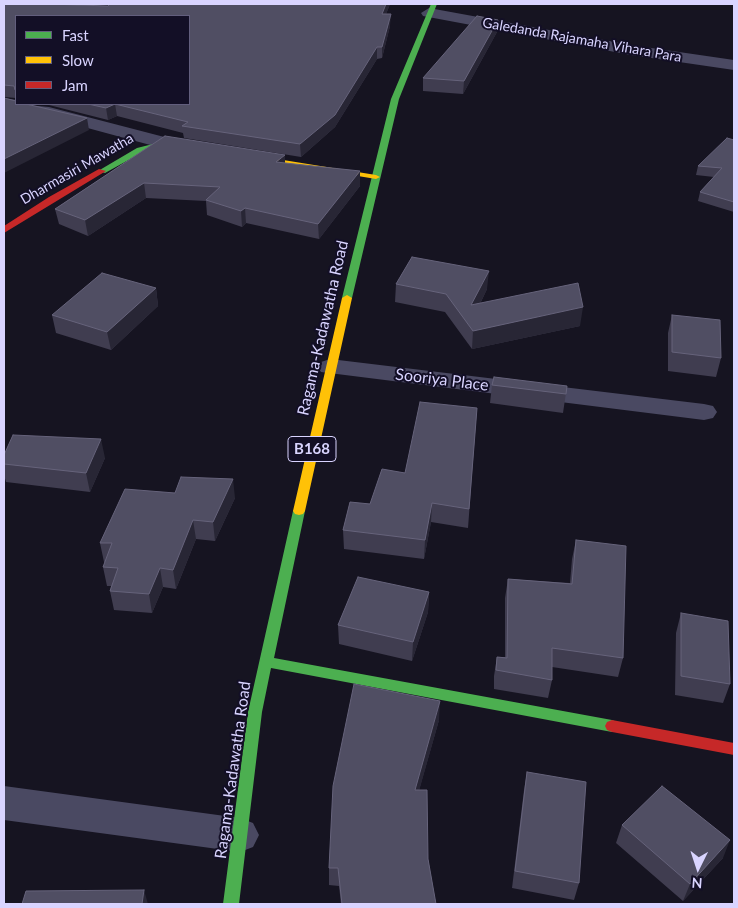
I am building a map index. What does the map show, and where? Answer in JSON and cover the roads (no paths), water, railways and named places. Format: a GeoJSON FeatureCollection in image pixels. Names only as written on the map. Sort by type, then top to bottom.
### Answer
{"type":"FeatureCollection","features":[{"type":"Feature","properties":{"kind":"main road","name":"Ragama-Kadawatha Road"},"geometry":{"type":"LineString","coordinates":[[231,904],[255,712],[330,367],[395,99],[432,8]]}},
{"type":"Feature","properties":{"kind":"main road","name":"Dharmasiri Mawatha"},"geometry":{"type":"LineString","coordinates":[[4,230],[52,199],[140,150],[165,142],[199,147]]}},
{"type":"Feature","properties":{"kind":"main road"},"geometry":{"type":"LineString","coordinates":[[236,153],[376,178]]}},
{"type":"Feature","properties":{"kind":"main road"},"geometry":{"type":"LineString","coordinates":[[266,662],[734,749]]}},
{"type":"Feature","properties":{"kind":"street","name":"Galedanda Rajamaha Vihara Para"},"geometry":{"type":"LineString","coordinates":[[432,8],[631,50],[734,64]]}},
{"type":"Feature","properties":{"kind":"street"},"geometry":{"type":"LineString","coordinates":[[4,104],[49,112],[165,142]]}},
{"type":"Feature","properties":{"kind":"street","name":"Sooriya Place"},"geometry":{"type":"LineString","coordinates":[[330,367],[704,412]]}},
{"type":"Feature","properties":{"kind":"street"},"geometry":{"type":"LineString","coordinates":[[4,803],[240,835]]}}]}
